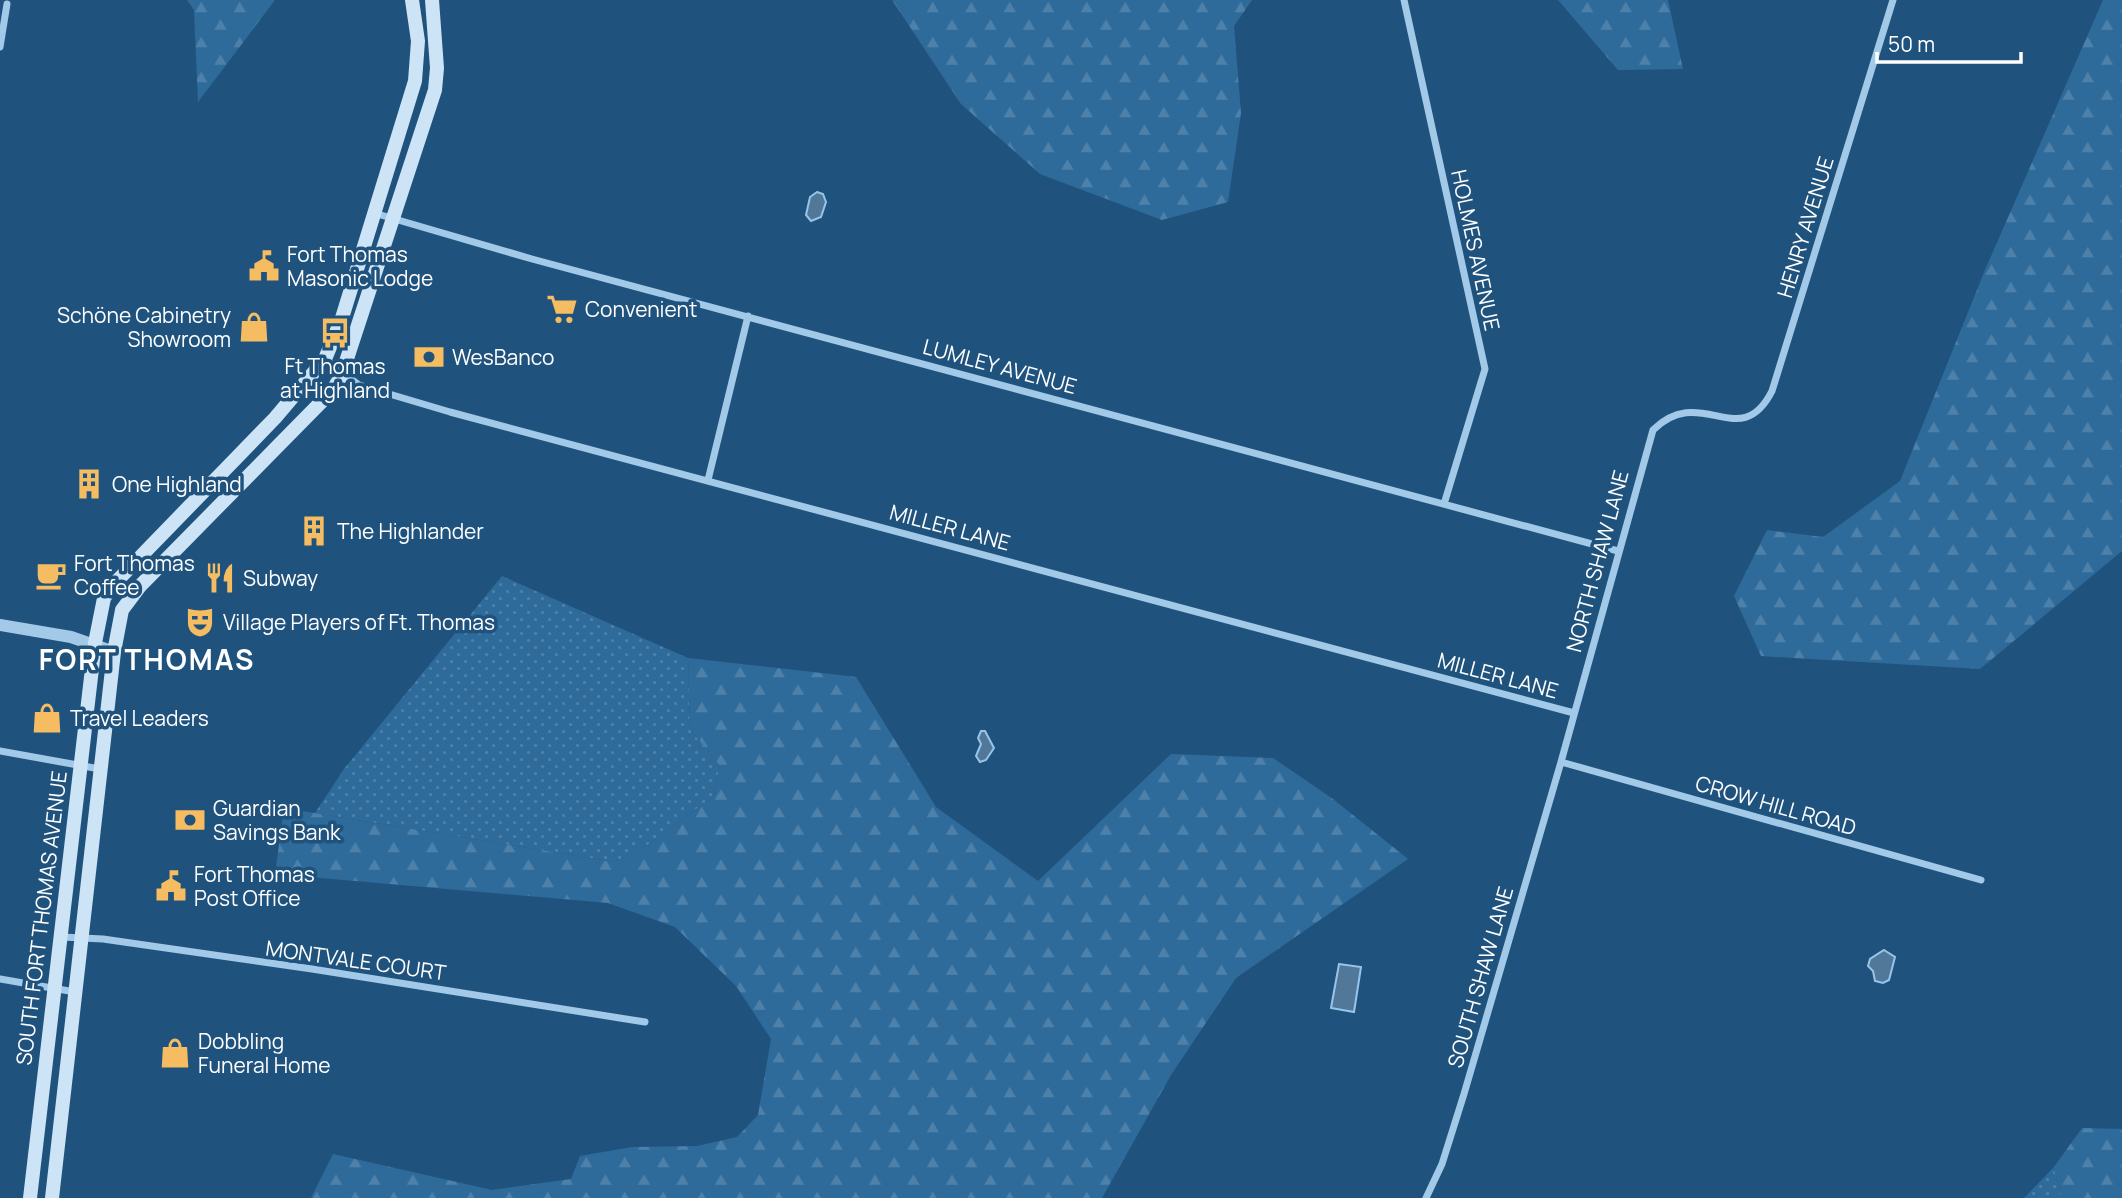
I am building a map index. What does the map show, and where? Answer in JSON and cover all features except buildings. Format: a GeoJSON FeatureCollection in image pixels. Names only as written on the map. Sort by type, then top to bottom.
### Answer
{"type":"FeatureCollection","features":[{"type":"Feature","properties":{"kind":"main road","name":"SOUTH FORT THOMAS AVENUE"},"geometry":{"type":"LineString","coordinates":[[30,1198],[95,643],[104,598],[112,586],[275,418],[325,359],[342,318],[415,81],[418,41],[412,0]]}},
{"type":"Feature","properties":{"kind":"main road","name":"SOUTH FORT THOMAS AVENUE"},"geometry":{"type":"LineString","coordinates":[[52,1198],[114,652],[122,610],[140,586],[333,390],[342,374],[435,90],[438,68],[432,0]]}},
{"type":"Feature","properties":{"kind":"street","name":"HOLMES AVENUE"},"geometry":{"type":"LineString","coordinates":[[1404,0],[1485,369],[1444,504]]}},
{"type":"Feature","properties":{"kind":"street","name":"HENRY AVENUE"},"geometry":{"type":"LineString","coordinates":[[1709,414],[1738,420],[1765,406],[1772,391],[1893,0]]}},
{"type":"Feature","properties":{"kind":"street"},"geometry":{"type":"LineString","coordinates":[[0,47],[7,4]]}},
{"type":"Feature","properties":{"kind":"street","name":"LUMLEY AVENUE"},"geometry":{"type":"LineString","coordinates":[[374,213],[532,259],[1618,551]]}},
{"type":"Feature","properties":{"kind":"street"},"geometry":{"type":"LineString","coordinates":[[709,480],[748,316]]}},
{"type":"Feature","properties":{"kind":"street","name":"MILLER LANE"},"geometry":{"type":"LineString","coordinates":[[325,359],[359,385],[432,407],[1574,713]]}},
{"type":"Feature","properties":{"kind":"street","name":"NORTH SHAW LANE"},"geometry":{"type":"LineString","coordinates":[[1561,762],[1653,430],[1666,417],[1687,410],[1709,414]]}},
{"type":"Feature","properties":{"kind":"street"},"geometry":{"type":"LineString","coordinates":[[0,625],[95,643],[114,652]]}},
{"type":"Feature","properties":{"kind":"street"},"geometry":{"type":"LineString","coordinates":[[0,751],[101,769]]}},
{"type":"Feature","properties":{"kind":"street","name":"CROW HILL ROAD"},"geometry":{"type":"LineString","coordinates":[[1561,762],[1981,880]]}},
{"type":"Feature","properties":{"kind":"street","name":"SOUTH SHAW LANE"},"geometry":{"type":"LineString","coordinates":[[1426,1198],[1442,1164],[1464,1094],[1561,762]]}},
{"type":"Feature","properties":{"kind":"street","name":"MONTVALE COURT"},"geometry":{"type":"LineString","coordinates":[[62,937],[103,939],[312,969],[645,1022]]}},
{"type":"Feature","properties":{"kind":"street"},"geometry":{"type":"LineString","coordinates":[[0,979],[76,992]]}},
{"type":"Feature","properties":{"kind":"green space"},"geometry":{"type":"Polygon","coordinates":[[[187,0],[275,0],[198,102],[194,10],[187,0]]]}},
{"type":"Feature","properties":{"kind":"green space"},"geometry":{"type":"Polygon","coordinates":[[[892,0],[1252,0],[1234,26],[1241,113],[1228,202],[1162,220],[1040,174],[961,104],[892,0]]]}},
{"type":"Feature","properties":{"kind":"green space"},"geometry":{"type":"Polygon","coordinates":[[[1558,0],[1668,0],[1683,69],[1618,70],[1558,0]]]}},
{"type":"Feature","properties":{"kind":"green space"},"geometry":{"type":"Polygon","coordinates":[[[2103,0],[2122,0],[2122,551],[1980,669],[1761,656],[1734,596],[1767,530],[1823,537],[1900,481],[1985,270],[2103,0]]]}},
{"type":"Feature","properties":{"kind":"green space"},"geometry":{"type":"Polygon","coordinates":[[[502,576],[688,658],[690,729],[720,766],[714,796],[646,846],[614,862],[315,813],[344,769],[502,576]]]}},
{"type":"Feature","properties":{"kind":"green space"},"geometry":{"type":"Polygon","coordinates":[[[688,658],[856,677],[936,807],[1038,881],[1171,754],[1273,758],[1333,799],[1408,859],[1236,978],[1171,1075],[1102,1198],[311,1198],[333,1154],[492,1190],[571,1179],[580,1156],[632,1147],[697,1146],[737,1137],[758,1115],[771,1039],[736,986],[675,927],[608,903],[275,874],[284,808],[614,862],[646,846],[714,796],[720,766],[690,729],[688,658]]]}},
{"type":"Feature","properties":{"kind":"green space"},"geometry":{"type":"Polygon","coordinates":[[[2082,1128],[2122,1129],[2122,1198],[2062,1198],[2054,1167],[2082,1128]]]}},
{"type":"Feature","properties":{"kind":"green space"},"geometry":{"type":"Polygon","coordinates":[[[2054,1167],[2062,1198],[2024,1198],[2054,1167]]]}},
{"type":"Feature","properties":{"kind":"shaded area"},"geometry":{"type":"Polygon","coordinates":[[[817,192],[823,194],[826,202],[821,217],[811,221],[806,215],[810,197],[817,192]]]}},
{"type":"Feature","properties":{"kind":"shaded area"},"geometry":{"type":"Polygon","coordinates":[[[981,731],[985,731],[994,748],[986,760],[980,762],[976,756],[981,744],[978,738],[981,731]]]}},
{"type":"Feature","properties":{"kind":"shaded area"},"geometry":{"type":"Polygon","coordinates":[[[1884,950],[1895,957],[1889,980],[1883,983],[1875,981],[1873,971],[1868,966],[1870,959],[1884,950]]]}},
{"type":"Feature","properties":{"kind":"shaded area"},"geometry":{"type":"Polygon","coordinates":[[[1339,964],[1361,967],[1354,1012],[1331,1008],[1339,964]]]}},
{"type":"Feature","properties":{"kind":"place","name":"Fort Thomas Masonic Lodge"},"geometry":{"type":"Point","coordinates":[264,266]}},
{"type":"Feature","properties":{"kind":"place","name":"Convenient"},"geometry":{"type":"Point","coordinates":[562,309]}},
{"type":"Feature","properties":{"kind":"place","name":"Schöne Cabinetry Showroom"},"geometry":{"type":"Point","coordinates":[254,327]}},
{"type":"Feature","properties":{"kind":"place","name":"Ft Thomas at Highland"},"geometry":{"type":"Point","coordinates":[335,333]}},
{"type":"Feature","properties":{"kind":"place","name":"WesBanco"},"geometry":{"type":"Point","coordinates":[429,357]}},
{"type":"Feature","properties":{"kind":"place","name":"One Highland"},"geometry":{"type":"Point","coordinates":[89,484]}},
{"type":"Feature","properties":{"kind":"place","name":"The Highlander"},"geometry":{"type":"Point","coordinates":[314,531]}},
{"type":"Feature","properties":{"kind":"place","name":"Fort Thomas Coffee"},"geometry":{"type":"Point","coordinates":[51,575]}},
{"type":"Feature","properties":{"kind":"place","name":"Subway"},"geometry":{"type":"Point","coordinates":[220,578]}},
{"type":"Feature","properties":{"kind":"place","name":"Village Players of Ft. Thomas"},"geometry":{"type":"Point","coordinates":[200,622]}},
{"type":"Feature","properties":{"kind":"place","name":"Travel Leaders"},"geometry":{"type":"Point","coordinates":[47,718]}},
{"type":"Feature","properties":{"kind":"place","name":"Guardian Savings Bank"},"geometry":{"type":"Point","coordinates":[190,820]}},
{"type":"Feature","properties":{"kind":"place","name":"Fort Thomas Post Office"},"geometry":{"type":"Point","coordinates":[171,886]}},
{"type":"Feature","properties":{"kind":"place","name":"Dobbling Funeral Home"},"geometry":{"type":"Point","coordinates":[175,1053]}},
{"type":"Feature","properties":{"kind":"district","name":"FORT THOMAS"},"geometry":{"type":"Point","coordinates":[147,659]}}]}
